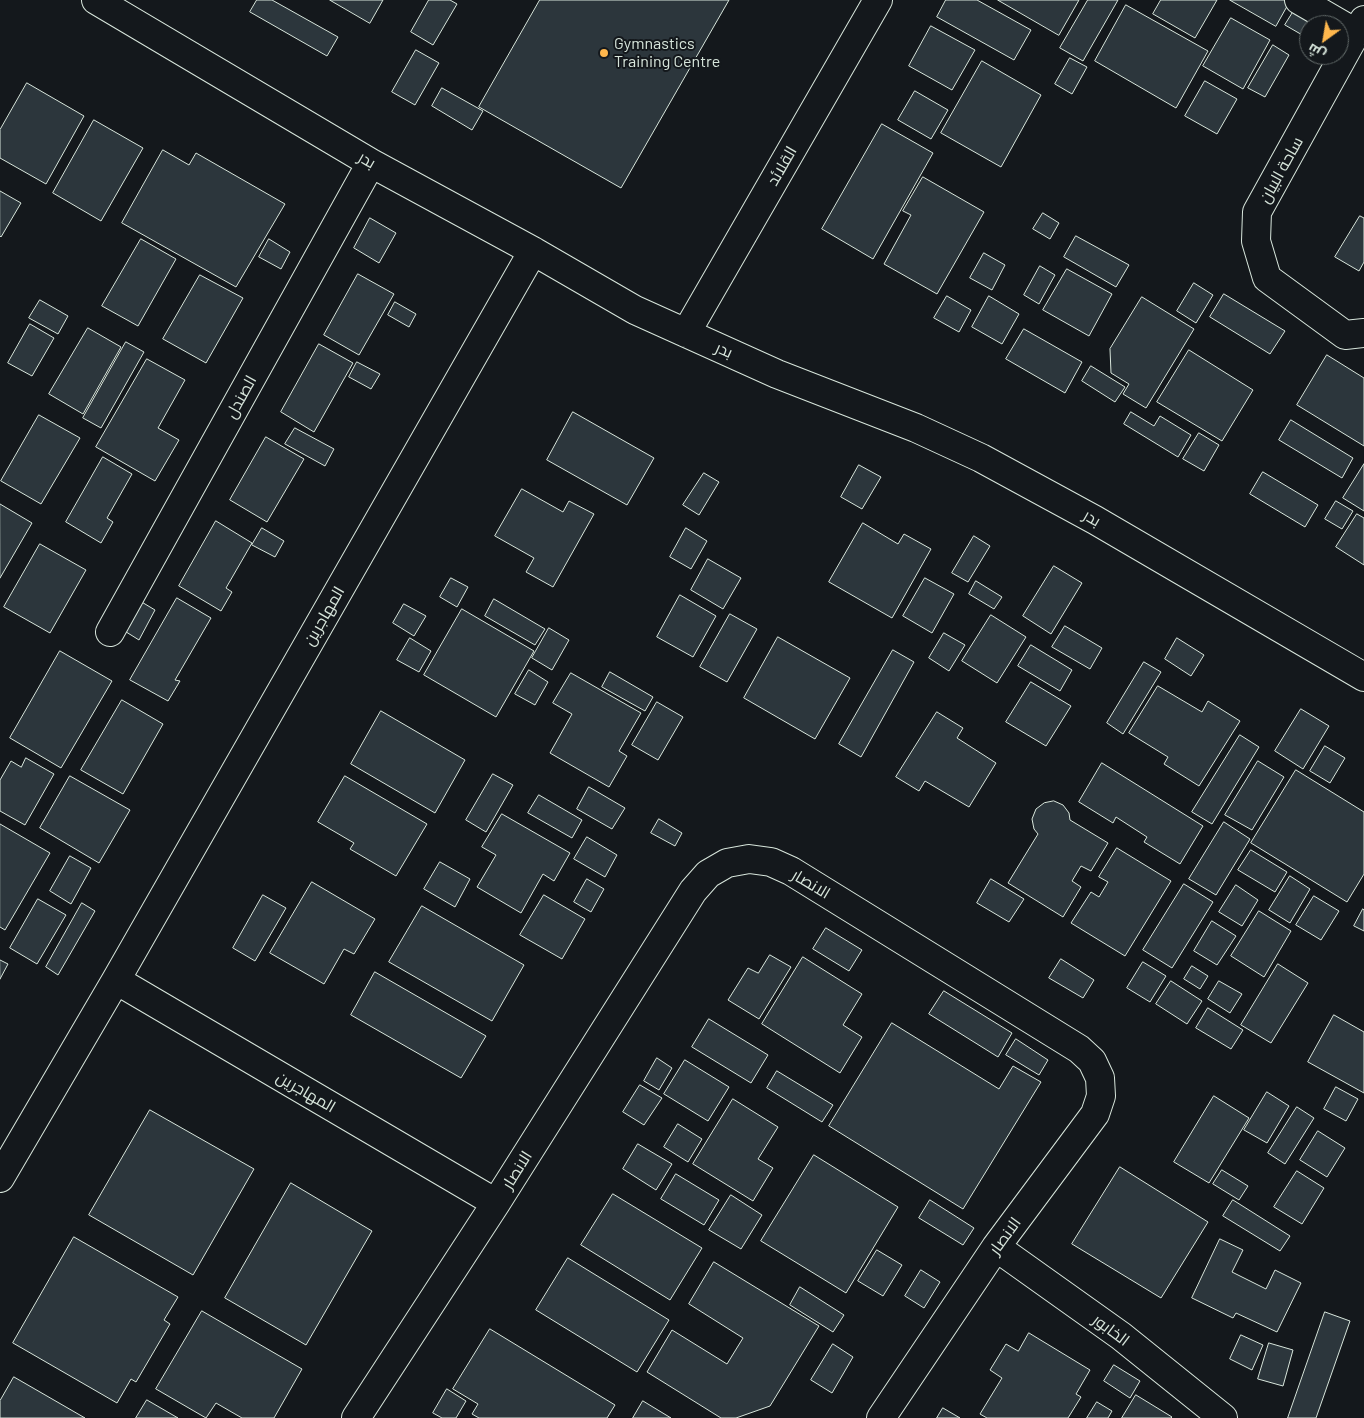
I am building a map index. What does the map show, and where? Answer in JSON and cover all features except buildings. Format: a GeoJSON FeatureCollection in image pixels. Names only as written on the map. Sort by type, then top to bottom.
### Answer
{"type":"FeatureCollection","features":[{"type":"Feature","properties":{"kind":"street","name":"بدر"},"geometry":{"type":"LineString","coordinates":[[96,0],[371,163],[635,310],[778,374],[916,428],[982,458],[1095,520],[1364,677]]}},
{"type":"Feature","properties":{"kind":"street","name":"القلائد"},"geometry":{"type":"LineString","coordinates":[[686,333],[878,0]]}},
{"type":"Feature","properties":{"kind":"street"},"geometry":{"type":"LineString","coordinates":[[1300,0],[1360,26]]}},
{"type":"Feature","properties":{"kind":"street","name":"ساحة البيان"},"geometry":{"type":"LineString","coordinates":[[1360,26],[1257,212],[1256,241],[1267,278],[1345,335],[1364,333]]}},
{"type":"Feature","properties":{"kind":"street","name":"الصندل"},"geometry":{"type":"LineString","coordinates":[[110,632],[371,163]]}},
{"type":"Feature","properties":{"kind":"street","name":"المهاجرين"},"geometry":{"type":"LineString","coordinates":[[0,1178],[116,980],[533,252]]}},
{"type":"Feature","properties":{"kind":"street","name":"الانصار"},"geometry":{"type":"LineString","coordinates":[[356,1418],[496,1203],[694,891],[708,874],[727,863],[749,859],[771,862],[791,871],[1079,1048],[1092,1061],[1100,1078],[1101,1096],[1095,1114],[996,1247],[881,1418]]}},
{"type":"Feature","properties":{"kind":"street","name":"المهاجرين"},"geometry":{"type":"LineString","coordinates":[[116,980],[496,1203]]}},
{"type":"Feature","properties":{"kind":"street","name":"الخابور"},"geometry":{"type":"LineString","coordinates":[[996,1247],[1121,1336],[1223,1418]]}},
{"type":"Feature","properties":{"kind":"place","name":"Gymnastics Training Centre"},"geometry":{"type":"Point","coordinates":[604,53]}}]}
